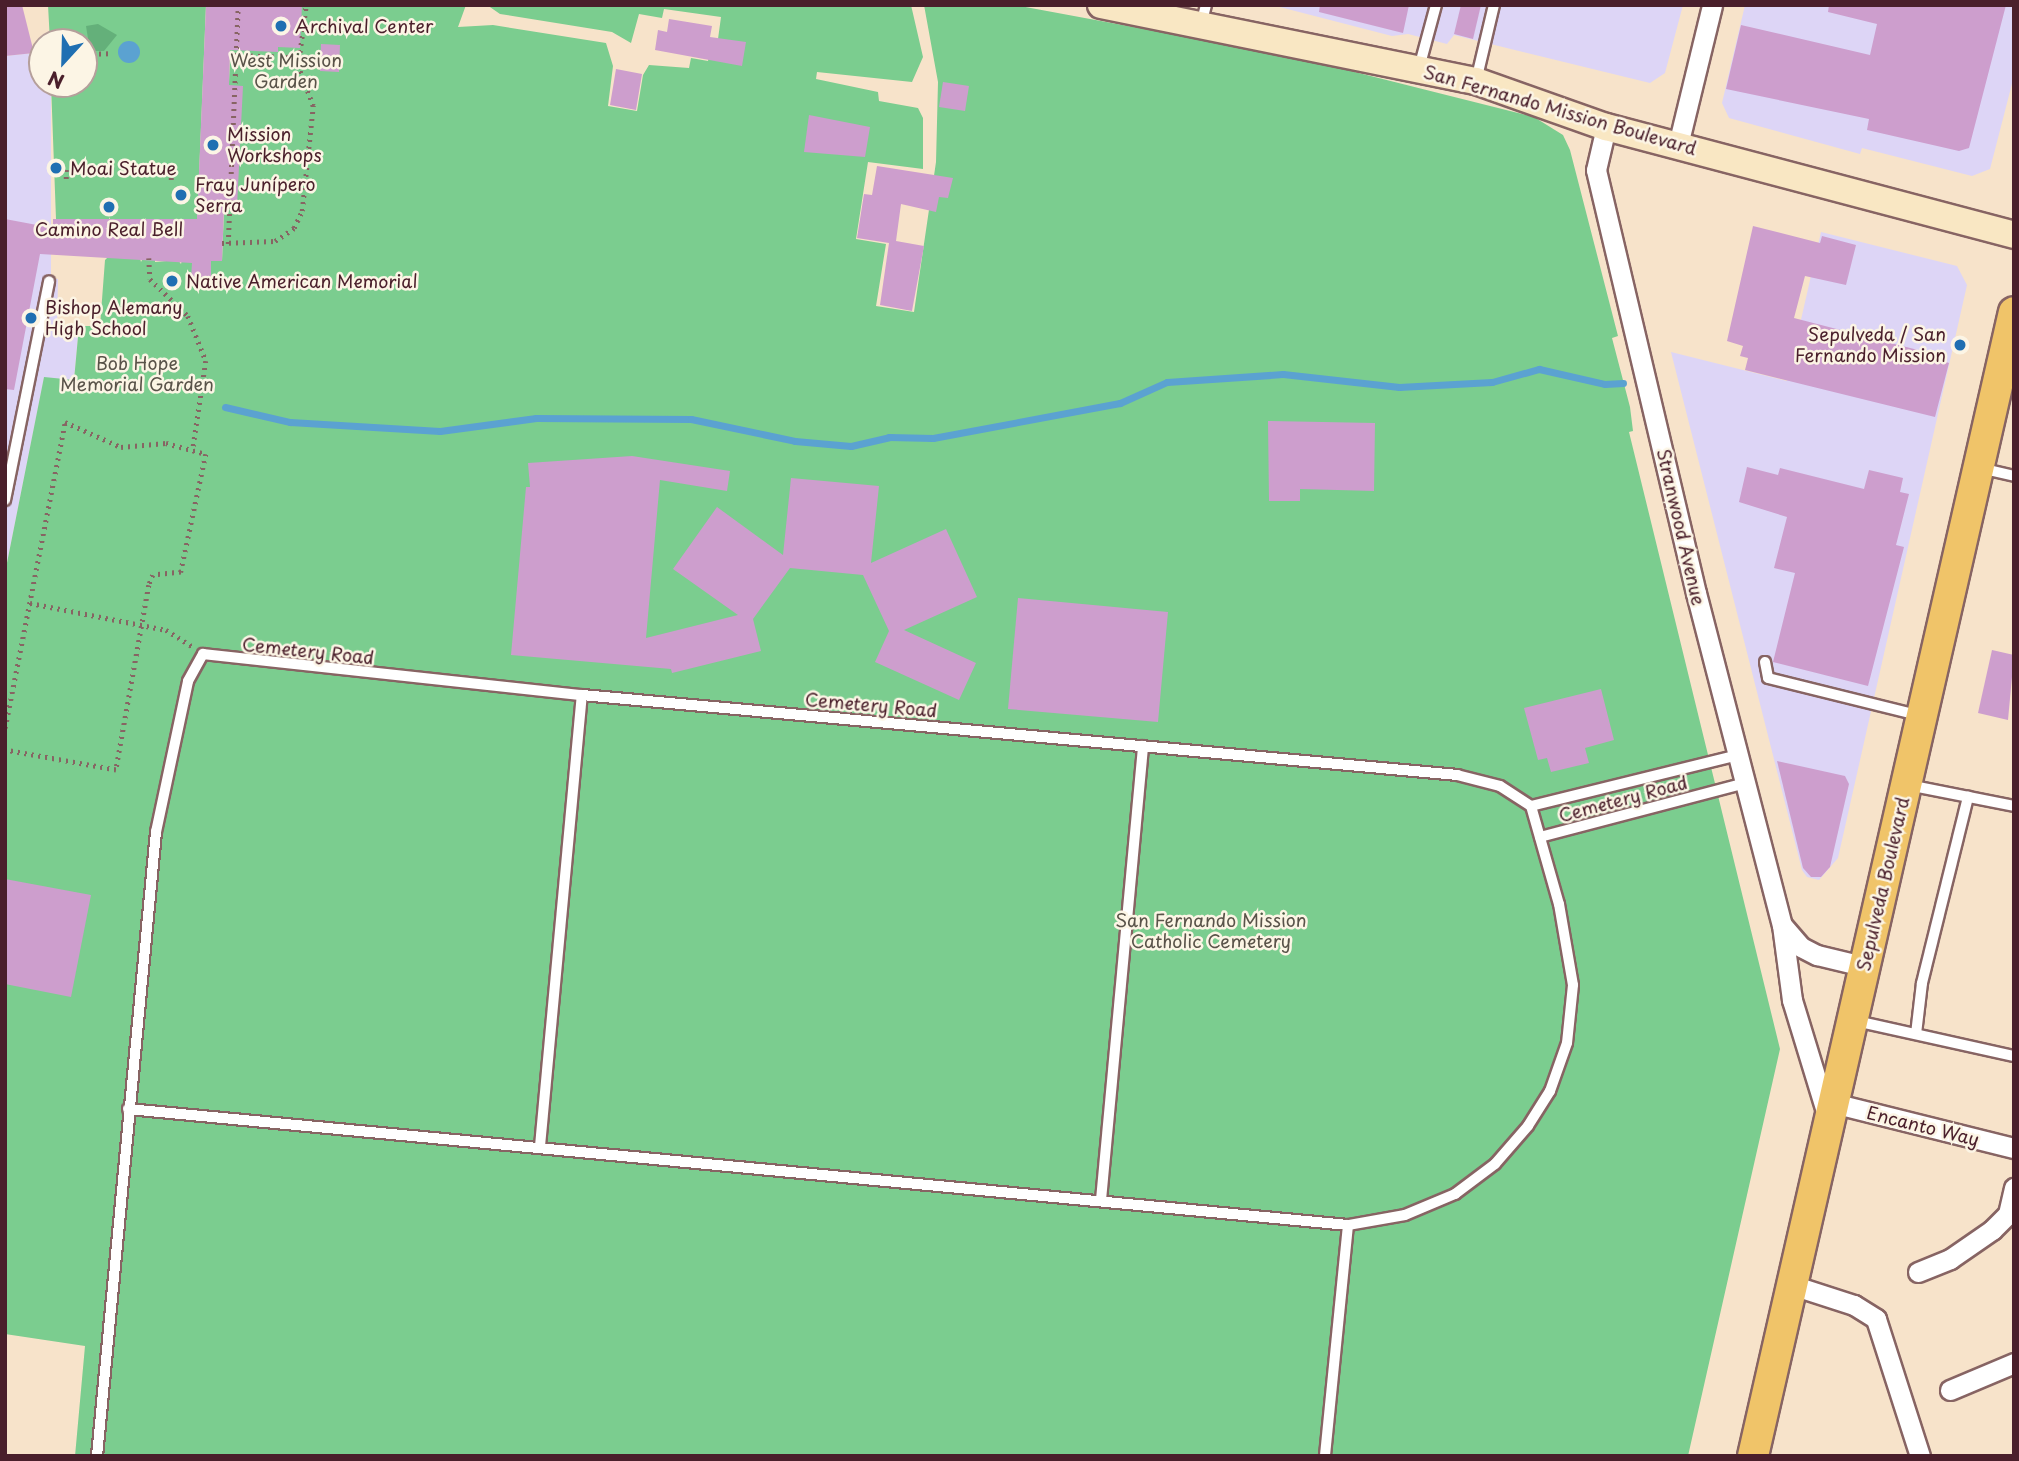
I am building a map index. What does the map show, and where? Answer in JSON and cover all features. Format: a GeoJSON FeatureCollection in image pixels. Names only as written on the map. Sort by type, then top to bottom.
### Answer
{"type":"FeatureCollection","features":[{"type":"Feature","properties":{"kind":"main road","name":"San Fernando Mission Boulevard"},"geometry":{"type":"LineString","coordinates":[[1101,5],[1204,15],[1476,81],[1606,127],[2014,235]]}},
{"type":"Feature","properties":{"kind":"main road","name":"Sepulveda Boulevard"},"geometry":{"type":"LineString","coordinates":[[1753,1456],[2014,312]]}},
{"type":"Feature","properties":{"kind":"street"},"geometry":{"type":"LineString","coordinates":[[1678,145],[1712,5]]}},
{"type":"Feature","properties":{"kind":"street","name":"Stranwood Avenue"},"geometry":{"type":"LineString","coordinates":[[1606,127],[1596,170],[1782,925],[1792,1000],[1831,1112]]}},
{"type":"Feature","properties":{"kind":"street"},"geometry":{"type":"LineString","coordinates":[[1782,925],[1801,947],[1817,955],[1863,966]]}},
{"type":"Feature","properties":{"kind":"street","name":"Encanto Way"},"geometry":{"type":"LineString","coordinates":[[1831,1112],[2014,1148]]}},
{"type":"Feature","properties":{"kind":"street"},"geometry":{"type":"LineString","coordinates":[[1918,1272],[1950,1259],[2011,1215],[2014,1188]]}},
{"type":"Feature","properties":{"kind":"street"},"geometry":{"type":"LineString","coordinates":[[1792,1285],[1845,1301],[1876,1320],[1920,1456]]}},
{"type":"Feature","properties":{"kind":"street"},"geometry":{"type":"LineString","coordinates":[[1950,1390],[2014,1363]]}},
{"type":"Feature","properties":{"kind":"lane"},"geometry":{"type":"LineString","coordinates":[[1419,68],[1436,5]]}},
{"type":"Feature","properties":{"kind":"lane"},"geometry":{"type":"LineString","coordinates":[[1476,81],[1494,5]]}},
{"type":"Feature","properties":{"kind":"lane"},"geometry":{"type":"LineString","coordinates":[[5,500],[50,281]]}},
{"type":"Feature","properties":{"kind":"lane"},"geometry":{"type":"LineString","coordinates":[[1978,467],[2014,476]]}},
{"type":"Feature","properties":{"kind":"lane"},"geometry":{"type":"LineString","coordinates":[[97,1456],[156,832],[188,681],[203,654]]}},
{"type":"Feature","properties":{"kind":"lane","name":"Cemetery Road"},"geometry":{"type":"LineString","coordinates":[[203,654],[583,695],[1457,775],[1500,786],[1531,806],[1540,838],[1746,783]]}},
{"type":"Feature","properties":{"kind":"lane"},"geometry":{"type":"LineString","coordinates":[[1765,662],[1768,678],[1921,715]]}},
{"type":"Feature","properties":{"kind":"lane"},"geometry":{"type":"LineString","coordinates":[[540,1146],[583,695]]}},
{"type":"Feature","properties":{"kind":"lane"},"geometry":{"type":"LineString","coordinates":[[1101,1200],[1143,746]]}},
{"type":"Feature","properties":{"kind":"lane","name":"Cemetery Road"},"geometry":{"type":"LineString","coordinates":[[1531,806],[1739,755]]}},
{"type":"Feature","properties":{"kind":"lane"},"geometry":{"type":"LineString","coordinates":[[1906,784],[2014,806]]}},
{"type":"Feature","properties":{"kind":"lane"},"geometry":{"type":"LineString","coordinates":[[1916,1034],[1925,971],[1968,797]]}},
{"type":"Feature","properties":{"kind":"lane"},"geometry":{"type":"LineString","coordinates":[[128,1109],[540,1146],[1348,1225],[1405,1215],[1455,1194],[1495,1164],[1528,1126],[1550,1091],[1567,1043],[1573,985],[1559,904],[1540,838]]}},
{"type":"Feature","properties":{"kind":"lane"},"geometry":{"type":"LineString","coordinates":[[1852,1021],[2014,1056]]}},
{"type":"Feature","properties":{"kind":"lane"},"geometry":{"type":"LineString","coordinates":[[1325,1456],[1348,1225]]}},
{"type":"Feature","properties":{"kind":"path"},"geometry":{"type":"LineString","coordinates":[[238,5],[233,55],[225,244],[275,241],[293,228],[302,211],[313,106],[299,72],[306,5]]}},
{"type":"Feature","properties":{"kind":"path"},"geometry":{"type":"LineString","coordinates":[[98,53],[110,53]]}},
{"type":"Feature","properties":{"kind":"path"},"geometry":{"type":"LineString","coordinates":[[233,55],[319,58]]}},
{"type":"Feature","properties":{"kind":"path"},"geometry":{"type":"LineString","coordinates":[[66,169],[66,178]]}},
{"type":"Feature","properties":{"kind":"path"},"geometry":{"type":"LineString","coordinates":[[149,258],[153,285],[188,316],[204,354],[205,379],[193,449]]}},
{"type":"Feature","properties":{"kind":"path"},"geometry":{"type":"LineString","coordinates":[[5,728],[65,422],[121,447],[158,443],[206,454],[181,572],[153,575],[116,770],[5,750]]}},
{"type":"Feature","properties":{"kind":"path"},"geometry":{"type":"LineString","coordinates":[[30,603],[166,630],[203,654]]}},
{"type":"Feature","properties":{"kind":"shaded area"},"geometry":{"type":"Polygon","coordinates":[[[1272,5],[1683,5],[1665,73],[1650,83],[1454,35],[1447,44],[1408,34],[1392,36],[1272,5]]]}},
{"type":"Feature","properties":{"kind":"shaded area"},"geometry":{"type":"Polygon","coordinates":[[[1745,5],[2014,5],[2014,76],[1990,169],[1972,176],[1862,148],[1860,154],[1729,118],[1722,103],[1745,5]]]}},
{"type":"Feature","properties":{"kind":"shaded area","name":"Bishop Alemany High School"},"geometry":{"type":"Polygon","coordinates":[[[28,54],[28,98],[51,98],[51,278],[58,279],[57,325],[79,326],[74,380],[44,378],[5,573],[5,56],[28,54]]]}},
{"type":"Feature","properties":{"kind":"shaded area"},"geometry":{"type":"Polygon","coordinates":[[[1821,232],[1957,266],[1967,285],[1838,858],[1819,880],[1807,877],[1802,870],[1671,352],[1787,381],[1821,232]]]}},
{"type":"Feature","properties":{"kind":"green space"},"geometry":{"type":"Polygon","coordinates":[[[48,5],[206,5],[197,225],[156,219],[146,223],[146,218],[143,222],[110,221],[110,217],[108,221],[56,219],[52,98],[98,98],[98,28],[49,28],[48,5]]]}},
{"type":"Feature","properties":{"kind":"green space","name":"San Fernando Mission Catholic Cemetery"},"geometry":{"type":"Polygon","coordinates":[[[232,5],[466,5],[458,27],[493,25],[606,43],[613,66],[608,106],[637,111],[643,75],[649,65],[689,68],[691,58],[708,61],[712,39],[718,39],[721,17],[664,9],[662,18],[639,14],[631,43],[612,32],[500,14],[487,5],[911,5],[923,57],[912,82],[817,72],[816,79],[878,92],[879,101],[918,108],[923,118],[923,169],[868,162],[856,239],[886,244],[876,306],[914,312],[936,162],[938,82],[924,5],[1014,5],[1295,57],[1534,117],[1563,135],[1570,150],[1618,336],[1612,338],[1630,407],[1633,431],[1629,432],[1780,1049],[1688,1456],[75,1456],[85,1346],[5,1334],[5,573],[44,377],[74,380],[79,326],[100,326],[105,260],[108,257],[140,258],[141,262],[143,258],[155,259],[155,262],[178,260],[181,264],[182,260],[192,260],[211,279],[211,261],[222,261],[232,5]]]}},
{"type":"Feature","properties":{"kind":"green space"},"geometry":{"type":"Polygon","coordinates":[[[98,24],[117,35],[104,51],[98,51],[98,28],[86,26],[98,24]]]}},
{"type":"Feature","properties":{"kind":"water"},"geometry":{"type":"Polygon","coordinates":[[[125,41],[133,41],[140,48],[140,56],[133,63],[125,63],[118,56],[118,48],[125,41]]]}},
{"type":"Feature","properties":{"kind":"building"},"geometry":{"type":"Polygon","coordinates":[[[5,5],[22,5],[28,29],[28,54],[5,56],[5,5]]]}},
{"type":"Feature","properties":{"kind":"building"},"geometry":{"type":"Polygon","coordinates":[[[206,5],[302,5],[300,48],[278,47],[278,52],[230,50],[229,85],[243,86],[237,207],[224,207],[222,261],[211,261],[211,280],[191,279],[192,263],[40,254],[14,390],[5,389],[5,219],[53,228],[53,219],[197,219],[206,5]]]}},
{"type":"Feature","properties":{"kind":"building"},"geometry":{"type":"Polygon","coordinates":[[[1320,5],[1409,5],[1403,33],[1319,12],[1320,5]]]}},
{"type":"Feature","properties":{"kind":"building"},"geometry":{"type":"Polygon","coordinates":[[[1461,5],[1481,5],[1473,39],[1454,34],[1461,5]]]}},
{"type":"Feature","properties":{"kind":"building"},"geometry":{"type":"Polygon","coordinates":[[[1829,5],[2006,5],[1969,148],[1959,151],[1867,130],[1869,119],[1726,89],[1741,25],[1870,55],[1877,24],[1828,12],[1829,5]]]}},
{"type":"Feature","properties":{"kind":"building"},"geometry":{"type":"Polygon","coordinates":[[[669,19],[712,26],[710,37],[746,42],[742,66],[655,50],[658,30],[667,32],[669,19]]]}},
{"type":"Feature","properties":{"kind":"building"},"geometry":{"type":"Polygon","coordinates":[[[321,44],[340,45],[339,72],[320,71],[321,44]]]}},
{"type":"Feature","properties":{"kind":"building"},"geometry":{"type":"Polygon","coordinates":[[[616,69],[642,74],[636,110],[610,105],[616,69]]]}},
{"type":"Feature","properties":{"kind":"building"},"geometry":{"type":"Polygon","coordinates":[[[943,82],[969,86],[965,111],[939,107],[943,82]]]}},
{"type":"Feature","properties":{"kind":"building"},"geometry":{"type":"Polygon","coordinates":[[[809,115],[870,127],[865,157],[804,152],[809,115]]]}},
{"type":"Feature","properties":{"kind":"building"},"geometry":{"type":"Polygon","coordinates":[[[877,166],[953,178],[948,198],[939,197],[936,212],[901,204],[896,241],[924,246],[912,311],[880,305],[889,243],[857,238],[864,194],[872,195],[877,166]]]}},
{"type":"Feature","properties":{"kind":"building"},"geometry":{"type":"Polygon","coordinates":[[[1753,226],[1820,243],[1822,236],[1856,245],[1846,285],[1805,276],[1794,318],[1945,357],[1943,361],[1949,363],[1935,417],[1745,370],[1748,358],[1740,356],[1743,346],[1727,341],[1753,226]]]}},
{"type":"Feature","properties":{"kind":"building"},"geometry":{"type":"Polygon","coordinates":[[[1268,421],[1375,423],[1374,491],[1300,489],[1300,501],[1269,501],[1268,421]]]}},
{"type":"Feature","properties":{"kind":"building"},"geometry":{"type":"Polygon","coordinates":[[[632,456],[730,471],[727,491],[660,480],[646,638],[738,615],[673,569],[717,507],[783,555],[791,478],[879,486],[871,563],[946,529],[977,597],[904,630],[976,663],[959,700],[875,662],[889,631],[863,575],[790,568],[753,619],[761,651],[672,673],[671,669],[511,655],[526,487],[530,487],[528,463],[632,456]]]}},
{"type":"Feature","properties":{"kind":"building"},"geometry":{"type":"Polygon","coordinates":[[[1747,467],[1778,475],[1780,468],[1864,489],[1869,470],[1903,478],[1900,492],[1909,494],[1896,545],[1904,547],[1868,686],[1773,662],[1795,573],[1774,568],[1787,517],[1739,502],[1747,467]]]}},
{"type":"Feature","properties":{"kind":"building"},"geometry":{"type":"Polygon","coordinates":[[[1018,598],[1168,612],[1158,722],[1008,709],[1018,598]]]}},
{"type":"Feature","properties":{"kind":"building"},"geometry":{"type":"Polygon","coordinates":[[[1992,650],[2014,655],[2008,720],[1978,713],[1992,650]]]}},
{"type":"Feature","properties":{"kind":"building"},"geometry":{"type":"Polygon","coordinates":[[[1601,689],[1614,740],[1585,748],[1589,763],[1551,772],[1547,758],[1538,760],[1524,708],[1601,689]]]}},
{"type":"Feature","properties":{"kind":"building"},"geometry":{"type":"Polygon","coordinates":[[[1777,761],[1845,776],[1849,784],[1830,867],[1821,877],[1811,877],[1803,868],[1777,761]]]}},
{"type":"Feature","properties":{"kind":"building"},"geometry":{"type":"Polygon","coordinates":[[[5,879],[91,895],[71,997],[5,984],[5,879]]]}},
{"type":"Feature","properties":{"kind":"waterway"},"geometry":{"type":"LineString","coordinates":[[225,407],[290,422],[440,431],[536,418],[691,419],[795,441],[851,446],[889,437],[933,438],[1120,403],[1167,382],[1283,374],[1399,387],[1492,382],[1539,369],[1605,384],[1623,383]]}},
{"type":"Feature","properties":{"kind":"place","name":"Archival Center"},"geometry":{"type":"Point","coordinates":[281,26]}},
{"type":"Feature","properties":{"kind":"place","name":"Mission Workshops"},"geometry":{"type":"Point","coordinates":[213,145]}},
{"type":"Feature","properties":{"kind":"place","name":"Moai Statue"},"geometry":{"type":"Point","coordinates":[56,168]}},
{"type":"Feature","properties":{"kind":"place","name":"Fray Junípero Serra"},"geometry":{"type":"Point","coordinates":[181,195]}},
{"type":"Feature","properties":{"kind":"place","name":"Camino Real Bell"},"geometry":{"type":"Point","coordinates":[109,207]}},
{"type":"Feature","properties":{"kind":"place","name":"Native American Memorial"},"geometry":{"type":"Point","coordinates":[172,281]}},
{"type":"Feature","properties":{"kind":"place","name":"Bishop Alemany High School"},"geometry":{"type":"Point","coordinates":[31,318]}},
{"type":"Feature","properties":{"kind":"place","name":"Sepulveda / San Fernando Mission"},"geometry":{"type":"Point","coordinates":[1960,345]}},
{"type":"Feature","properties":{"kind":"park label","name":"West Mission Garden"},"geometry":{"type":"Point","coordinates":[286,71]}},
{"type":"Feature","properties":{"kind":"park label","name":"Bob Hope Memorial Garden"},"geometry":{"type":"Point","coordinates":[137,374]}}]}
